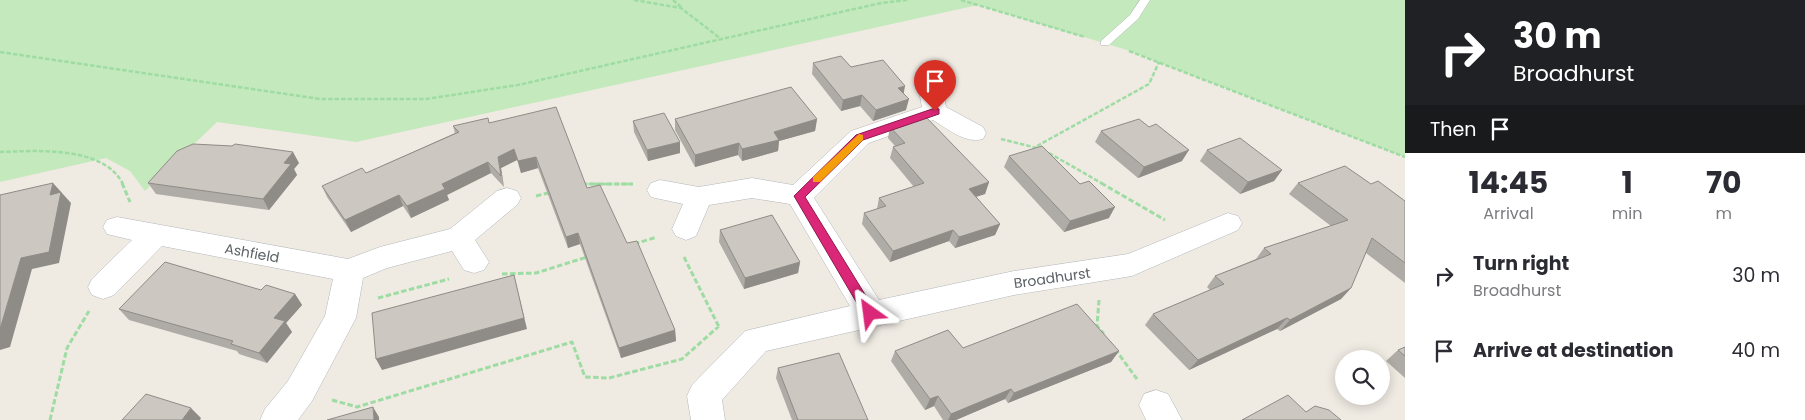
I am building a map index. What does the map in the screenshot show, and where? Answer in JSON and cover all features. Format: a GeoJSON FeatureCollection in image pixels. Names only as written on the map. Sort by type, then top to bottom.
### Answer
{"type":"FeatureCollection","features":[{"type":"Feature","properties":{"kind":"street"},"geometry":{"type":"LineString","coordinates":[[930,86],[935,111]]}},
{"type":"Feature","properties":{"kind":"street"},"geometry":{"type":"LineString","coordinates":[[799,196],[860,137],[935,111],[974,133]]}},
{"type":"Feature","properties":{"kind":"street"},"geometry":{"type":"LineString","coordinates":[[660,190],[699,197],[752,188],[799,196],[870,313]]}},
{"type":"Feature","properties":{"kind":"street"},"geometry":{"type":"LineString","coordinates":[[686,229],[699,197]]}},
{"type":"Feature","properties":{"kind":"street"},"geometry":{"type":"LineString","coordinates":[[278,420],[300,391],[343,308],[349,271],[380,258],[459,238],[507,198]]}},
{"type":"Feature","properties":{"kind":"street","name":"Broadhurst"},"geometry":{"type":"LineString","coordinates":[[708,420],[704,396],[756,340],[870,313],[1014,283],[1132,265],[1228,223]]}},
{"type":"Feature","properties":{"kind":"street","name":"Ashfield"},"geometry":{"type":"LineString","coordinates":[[117,227],[154,236],[349,271]]}},
{"type":"Feature","properties":{"kind":"street"},"geometry":{"type":"LineString","coordinates":[[103,287],[154,236]]}},
{"type":"Feature","properties":{"kind":"street"},"geometry":{"type":"LineString","coordinates":[[459,238],[475,267]]}},
{"type":"Feature","properties":{"kind":"lane"},"geometry":{"type":"LineString","coordinates":[[1105,43],[1134,17],[1145,0]]}},
{"type":"Feature","properties":{"kind":"path"},"geometry":{"type":"LineString","coordinates":[[634,0],[682,8]]}},
{"type":"Feature","properties":{"kind":"path"},"geometry":{"type":"LineString","coordinates":[[673,0],[722,39]]}},
{"type":"Feature","properties":{"kind":"path"},"geometry":{"type":"LineString","coordinates":[[0,52],[320,99],[426,99],[518,85],[881,3],[907,0]]}},
{"type":"Feature","properties":{"kind":"path"},"geometry":{"type":"LineString","coordinates":[[961,0],[1105,43],[1159,62],[1405,157]]}},
{"type":"Feature","properties":{"kind":"path"},"geometry":{"type":"LineString","coordinates":[[1036,146],[1149,84],[1159,62]]}},
{"type":"Feature","properties":{"kind":"path"},"geometry":{"type":"LineString","coordinates":[[974,133],[1036,146],[1196,237]]}},
{"type":"Feature","properties":{"kind":"path"},"geometry":{"type":"LineString","coordinates":[[0,152],[31,151],[86,156],[117,174],[130,202],[117,227]]}},
{"type":"Feature","properties":{"kind":"path"},"geometry":{"type":"LineString","coordinates":[[577,185],[586,183],[643,185],[660,190]]}},
{"type":"Feature","properties":{"kind":"path"},"geometry":{"type":"LineString","coordinates":[[507,198],[529,198],[558,191]]}},
{"type":"Feature","properties":{"kind":"path"},"geometry":{"type":"LineString","coordinates":[[630,245],[686,229]]}},
{"type":"Feature","properties":{"kind":"path"},"geometry":{"type":"LineString","coordinates":[[686,229],[679,247],[719,326],[734,363]]}},
{"type":"Feature","properties":{"kind":"path"},"geometry":{"type":"LineString","coordinates":[[343,308],[475,267],[517,276],[540,275],[592,256]]}},
{"type":"Feature","properties":{"kind":"path"},"geometry":{"type":"LineString","coordinates":[[1100,270],[1097,326],[1161,413]]}},
{"type":"Feature","properties":{"kind":"path"},"geometry":{"type":"LineString","coordinates":[[50,420],[67,348],[103,287]]}},
{"type":"Feature","properties":{"kind":"path"},"geometry":{"type":"LineString","coordinates":[[300,391],[357,407],[572,342],[585,377],[609,378],[682,359],[719,326]]}},
{"type":"Feature","properties":{"kind":"green space"},"geometry":{"type":"Polygon","coordinates":[[[0,0],[1405,0],[1405,157],[1127,50],[978,5],[356,142],[217,122],[145,191],[130,171],[106,158],[0,182],[0,0]]]}},
{"type":"Feature","properties":{"kind":"building"},"geometry":{"type":"Polygon","coordinates":[[[841,56],[851,67],[883,60],[905,86],[898,88],[909,99],[876,110],[862,95],[843,100],[813,63],[841,56]]]}},
{"type":"Feature","properties":{"kind":"building"},"geometry":{"type":"Polygon","coordinates":[[[791,87],[817,119],[774,132],[779,140],[742,149],[739,143],[695,155],[675,119],[791,87]]]}},
{"type":"Feature","properties":{"kind":"building"},"geometry":{"type":"Polygon","coordinates":[[[556,107],[587,188],[600,185],[627,243],[637,241],[675,330],[619,348],[578,233],[566,237],[536,157],[518,161],[514,149],[498,157],[501,176],[488,162],[442,184],[445,189],[407,206],[399,195],[345,220],[322,186],[362,168],[366,173],[459,132],[453,126],[488,118],[489,123],[556,107]]]}},
{"type":"Feature","properties":{"kind":"building"},"geometry":{"type":"Polygon","coordinates":[[[664,113],[680,142],[647,150],[633,121],[664,113]]]}},
{"type":"Feature","properties":{"kind":"building"},"geometry":{"type":"Polygon","coordinates":[[[924,115],[989,182],[969,189],[1000,224],[959,237],[953,230],[893,251],[864,213],[886,206],[879,198],[924,183],[893,147],[905,143],[890,127],[924,115]]]}},
{"type":"Feature","properties":{"kind":"building"},"geometry":{"type":"Polygon","coordinates":[[[1139,119],[1149,127],[1156,124],[1189,150],[1144,167],[1101,131],[1139,119]]]}},
{"type":"Feature","properties":{"kind":"building"},"geometry":{"type":"Polygon","coordinates":[[[1240,138],[1282,170],[1248,182],[1207,150],[1240,138]]]}},
{"type":"Feature","properties":{"kind":"building"},"geometry":{"type":"Polygon","coordinates":[[[193,144],[232,146],[235,144],[293,152],[284,163],[291,164],[263,199],[148,183],[177,151],[193,144]]]}},
{"type":"Feature","properties":{"kind":"building"},"geometry":{"type":"Polygon","coordinates":[[[1042,146],[1080,184],[1089,181],[1115,207],[1070,221],[1009,156],[1042,146]]]}},
{"type":"Feature","properties":{"kind":"building"},"geometry":{"type":"Polygon","coordinates":[[[1345,166],[1371,184],[1378,181],[1405,201],[1405,263],[1372,238],[1351,288],[1290,320],[1287,318],[1198,360],[1153,314],[1224,284],[1215,276],[1271,254],[1264,248],[1348,220],[1298,183],[1345,166]]]}},
{"type":"Feature","properties":{"kind":"building"},"geometry":{"type":"Polygon","coordinates":[[[53,183],[50,195],[61,192],[49,252],[21,258],[0,329],[0,195],[53,183]]]}},
{"type":"Feature","properties":{"kind":"building"},"geometry":{"type":"Polygon","coordinates":[[[772,215],[800,262],[745,278],[720,230],[772,215]]]}},
{"type":"Feature","properties":{"kind":"building"},"geometry":{"type":"Polygon","coordinates":[[[165,262],[261,290],[266,285],[295,294],[274,318],[285,321],[259,353],[231,344],[233,341],[119,309],[165,262]]]}},
{"type":"Feature","properties":{"kind":"building"},"geometry":{"type":"Polygon","coordinates":[[[514,275],[524,318],[376,359],[372,313],[514,275]]]}},
{"type":"Feature","properties":{"kind":"building"},"geometry":{"type":"Polygon","coordinates":[[[1077,304],[1119,351],[1014,393],[1011,389],[951,414],[938,396],[930,399],[895,351],[948,330],[963,348],[1077,304]]]}},
{"type":"Feature","properties":{"kind":"building"},"geometry":{"type":"Polygon","coordinates":[[[1405,347],[1405,356],[1398,350],[1405,347]]]}},
{"type":"Feature","properties":{"kind":"building"},"geometry":{"type":"Polygon","coordinates":[[[839,353],[868,420],[798,420],[778,368],[839,353]]]}},
{"type":"Feature","properties":{"kind":"building"},"geometry":{"type":"Polygon","coordinates":[[[146,394],[191,408],[182,420],[122,420],[146,394]]]}},
{"type":"Feature","properties":{"kind":"building"},"geometry":{"type":"Polygon","coordinates":[[[1288,395],[1306,412],[1315,406],[1329,410],[1341,420],[1242,420],[1288,395]]]}},
{"type":"Feature","properties":{"kind":"building"},"geometry":{"type":"Polygon","coordinates":[[[373,407],[374,420],[327,420],[373,407]]]}},
{"type":"Feature","properties":{"kind":"slow traffic"},"geometry":{"type":"LineString","coordinates":[[816,179],[859,137]]}},
{"type":"Feature","properties":{"kind":"route"},"geometry":{"type":"LineString","coordinates":[[870,313],[799,196],[860,137],[935,111]]}}]}
